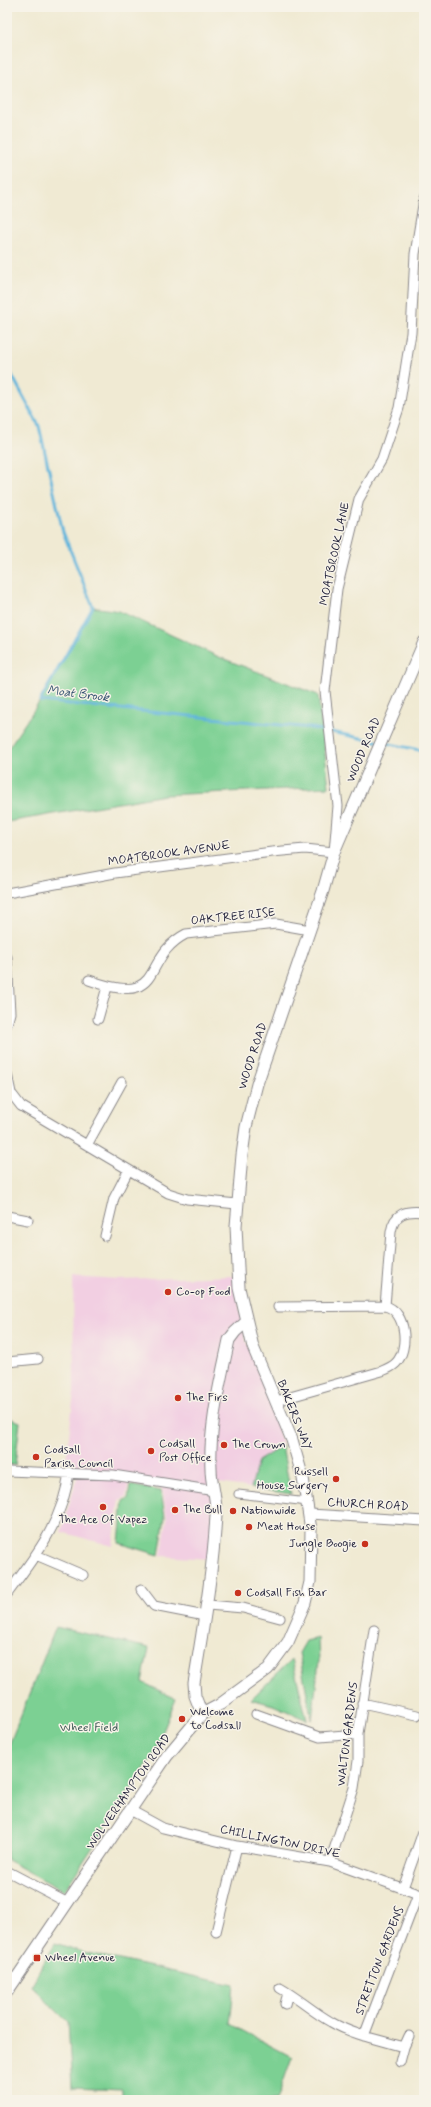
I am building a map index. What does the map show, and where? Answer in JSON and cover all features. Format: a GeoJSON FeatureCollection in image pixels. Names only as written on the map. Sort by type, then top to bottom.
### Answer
{"type":"FeatureCollection","features":[{"type":"Feature","properties":{"kind":"street","name":"MOATBROOK LANE"},"geometry":{"type":"LineString","coordinates":[[334,852],[338,806],[325,690],[337,589],[359,499],[382,459],[399,408],[411,333],[415,254],[424,199]]}},
{"type":"Feature","properties":{"kind":"street","name":"WOOD ROAD"},"geometry":{"type":"LineString","coordinates":[[246,1322],[237,1272],[237,1204],[242,1155],[251,1104],[310,930],[334,852],[424,642]]}},
{"type":"Feature","properties":{"kind":"street","name":"MOATBROOK AVENUE"},"geometry":{"type":"LineString","coordinates":[[7,893],[115,873],[272,852],[305,849],[334,852]]}},
{"type":"Feature","properties":{"kind":"street","name":"OAKTREE RISE"},"geometry":{"type":"LineString","coordinates":[[89,980],[106,987],[125,989],[141,986],[149,979],[174,940],[186,934],[276,924],[310,930]]}},
{"type":"Feature","properties":{"kind":"street"},"geometry":{"type":"LineString","coordinates":[[7,957],[10,1013],[7,1024]]}},
{"type":"Feature","properties":{"kind":"street"},"geometry":{"type":"LineString","coordinates":[[98,1019],[106,987]]}},
{"type":"Feature","properties":{"kind":"street"},"geometry":{"type":"LineString","coordinates":[[7,1074],[11,1093],[21,1106],[128,1171],[176,1196],[237,1204]]}},
{"type":"Feature","properties":{"kind":"street"},"geometry":{"type":"LineString","coordinates":[[87,1145],[122,1082]]}},
{"type":"Feature","properties":{"kind":"street"},"geometry":{"type":"LineString","coordinates":[[105,1236],[114,1198],[128,1171]]}},
{"type":"Feature","properties":{"kind":"street"},"geometry":{"type":"LineString","coordinates":[[385,1306],[392,1224],[396,1217],[407,1211],[424,1212]]}},
{"type":"Feature","properties":{"kind":"street"},"geometry":{"type":"LineString","coordinates":[[7,1216],[28,1220]]}},
{"type":"Feature","properties":{"kind":"street"},"geometry":{"type":"LineString","coordinates":[[276,1402],[382,1371],[396,1363],[402,1350],[403,1323],[395,1311],[385,1306],[278,1307]]}},
{"type":"Feature","properties":{"kind":"street"},"geometry":{"type":"LineString","coordinates":[[202,1714],[195,1696],[194,1683],[207,1610],[216,1519],[215,1493],[210,1470],[213,1413],[229,1340],[246,1322]]}},
{"type":"Feature","properties":{"kind":"street","name":"BAKERS WAY"},"geometry":{"type":"LineString","coordinates":[[202,1714],[219,1705],[268,1669],[288,1642],[305,1603],[310,1582],[310,1514],[299,1460],[253,1347],[246,1322]]}},
{"type":"Feature","properties":{"kind":"street"},"geometry":{"type":"LineString","coordinates":[[7,1362],[38,1359]]}},
{"type":"Feature","properties":{"kind":"street"},"geometry":{"type":"LineString","coordinates":[[7,1471],[69,1472],[113,1475],[209,1490],[215,1493]]}},
{"type":"Feature","properties":{"kind":"street"},"geometry":{"type":"LineString","coordinates":[[7,1594],[36,1555],[52,1527],[65,1498],[69,1472]]}},
{"type":"Feature","properties":{"kind":"street"},"geometry":{"type":"LineString","coordinates":[[238,1494],[308,1502]]}},
{"type":"Feature","properties":{"kind":"street","name":"CHURCH ROAD"},"geometry":{"type":"LineString","coordinates":[[310,1514],[424,1521]]}},
{"type":"Feature","properties":{"kind":"street"},"geometry":{"type":"LineString","coordinates":[[36,1555],[83,1575]]}},
{"type":"Feature","properties":{"kind":"street"},"geometry":{"type":"LineString","coordinates":[[141,1589],[154,1606],[207,1610],[243,1608],[280,1618]]}},
{"type":"Feature","properties":{"kind":"street","name":"WALTON GARDENS"},"geometry":{"type":"LineString","coordinates":[[330,1862],[354,1788],[358,1761],[358,1734],[374,1630]]}},
{"type":"Feature","properties":{"kind":"street"},"geometry":{"type":"LineString","coordinates":[[362,1703],[417,1715]]}},
{"type":"Feature","properties":{"kind":"street","name":"WOLVERHAMPTON ROAD"},"geometry":{"type":"LineString","coordinates":[[7,1992],[132,1811],[168,1756],[202,1714]]}},
{"type":"Feature","properties":{"kind":"street"},"geometry":{"type":"LineString","coordinates":[[256,1714],[320,1737],[358,1734]]}},
{"type":"Feature","properties":{"kind":"street","name":"CHILLINGTON DRIVE"},"geometry":{"type":"LineString","coordinates":[[132,1811],[163,1828],[237,1846],[330,1862],[421,1895]]}},
{"type":"Feature","properties":{"kind":"street"},"geometry":{"type":"LineString","coordinates":[[403,1888],[424,1829]]}},
{"type":"Feature","properties":{"kind":"street"},"geometry":{"type":"LineString","coordinates":[[216,1932],[237,1846]]}},
{"type":"Feature","properties":{"kind":"street"},"geometry":{"type":"LineString","coordinates":[[9,1874],[68,1903]]}},
{"type":"Feature","properties":{"kind":"street","name":"STRETTON GARDENS"},"geometry":{"type":"LineString","coordinates":[[364,2036],[421,1895]]}},
{"type":"Feature","properties":{"kind":"street","name":"STRETTON GARDENS"},"geometry":{"type":"LineString","coordinates":[[280,1988],[331,2022],[364,2036],[404,2047]]}},
{"type":"Feature","properties":{"kind":"street"},"geometry":{"type":"LineString","coordinates":[[285,2004],[288,1993]]}},
{"type":"Feature","properties":{"kind":"street"},"geometry":{"type":"LineString","coordinates":[[400,2062],[409,2036]]}},
{"type":"Feature","properties":{"kind":"shaded area"},"geometry":{"type":"Polygon","coordinates":[[[233,1276],[246,1341],[274,1412],[282,1446],[258,1461],[251,1488],[213,1482],[211,1559],[161,1556],[167,1519],[162,1488],[129,1482],[126,1497],[119,1500],[113,1546],[61,1532],[80,1467],[66,1462],[74,1392],[73,1277],[120,1280],[233,1276]]]}},
{"type":"Feature","properties":{"kind":"green space"},"geometry":{"type":"Polygon","coordinates":[[[93,607],[119,611],[219,657],[318,695],[329,787],[165,795],[7,822],[7,750],[40,701],[93,607]]]}},
{"type":"Feature","properties":{"kind":"green space"},"geometry":{"type":"Polygon","coordinates":[[[7,1417],[20,1422],[15,1465],[7,1465],[7,1417]]]}},
{"type":"Feature","properties":{"kind":"green space"},"geometry":{"type":"Polygon","coordinates":[[[282,1446],[291,1494],[251,1488],[258,1461],[282,1446]]]}},
{"type":"Feature","properties":{"kind":"green space"},"geometry":{"type":"Polygon","coordinates":[[[130,1485],[161,1491],[165,1517],[159,1555],[119,1543],[123,1500],[128,1499],[130,1485]]]}},
{"type":"Feature","properties":{"kind":"green space","name":"Wheel Field"},"geometry":{"type":"Polygon","coordinates":[[[56,1627],[149,1648],[142,1682],[176,1699],[154,1754],[64,1891],[7,1860],[7,1750],[56,1627]]]}},
{"type":"Feature","properties":{"kind":"green space"},"geometry":{"type":"Polygon","coordinates":[[[318,1638],[319,1661],[312,1720],[299,1653],[306,1641],[318,1638]]]}},
{"type":"Feature","properties":{"kind":"green space"},"geometry":{"type":"Polygon","coordinates":[[[292,1659],[307,1720],[273,1705],[251,1699],[292,1659]]]}},
{"type":"Feature","properties":{"kind":"green space"},"geometry":{"type":"Polygon","coordinates":[[[55,1943],[83,1952],[234,1985],[230,2024],[292,2057],[277,2100],[122,2100],[122,2090],[72,2088],[68,2022],[31,1986],[55,1943]]]}},
{"type":"Feature","properties":{"kind":"waterway","name":"Moat Brook"},"geometry":{"type":"LineString","coordinates":[[7,366],[39,426],[63,532],[93,607],[40,701],[312,728],[424,751]]}},
{"type":"Feature","properties":{"kind":"place","name":"Co-op Food"},"geometry":{"type":"Point","coordinates":[168,1292]}},
{"type":"Feature","properties":{"kind":"place","name":"The Firs"},"geometry":{"type":"Point","coordinates":[178,1398]}},
{"type":"Feature","properties":{"kind":"place","name":"The Crown"},"geometry":{"type":"Point","coordinates":[224,1445]}},
{"type":"Feature","properties":{"kind":"place","name":"Codsall Post Office"},"geometry":{"type":"Point","coordinates":[151,1451]}},
{"type":"Feature","properties":{"kind":"place","name":"Codsall Parish Council"},"geometry":{"type":"Point","coordinates":[36,1457]}},
{"type":"Feature","properties":{"kind":"place","name":"Russell House Surgery"},"geometry":{"type":"Point","coordinates":[336,1479]}},
{"type":"Feature","properties":{"kind":"place","name":"The Ace Of Vapez"},"geometry":{"type":"Point","coordinates":[103,1507]}},
{"type":"Feature","properties":{"kind":"place","name":"The Bull"},"geometry":{"type":"Point","coordinates":[175,1510]}},
{"type":"Feature","properties":{"kind":"place","name":"Nationwide"},"geometry":{"type":"Point","coordinates":[233,1511]}},
{"type":"Feature","properties":{"kind":"place","name":"Meat House"},"geometry":{"type":"Point","coordinates":[249,1527]}},
{"type":"Feature","properties":{"kind":"place","name":"Jungle Boogie"},"geometry":{"type":"Point","coordinates":[365,1544]}},
{"type":"Feature","properties":{"kind":"place","name":"Codsall Fish Bar"},"geometry":{"type":"Point","coordinates":[238,1593]}},
{"type":"Feature","properties":{"kind":"place","name":"Welcome to Codsall"},"geometry":{"type":"Point","coordinates":[182,1719]}},
{"type":"Feature","properties":{"kind":"place","name":"Wheel Avenue"},"geometry":{"type":"Point","coordinates":[37,1958]}}]}
